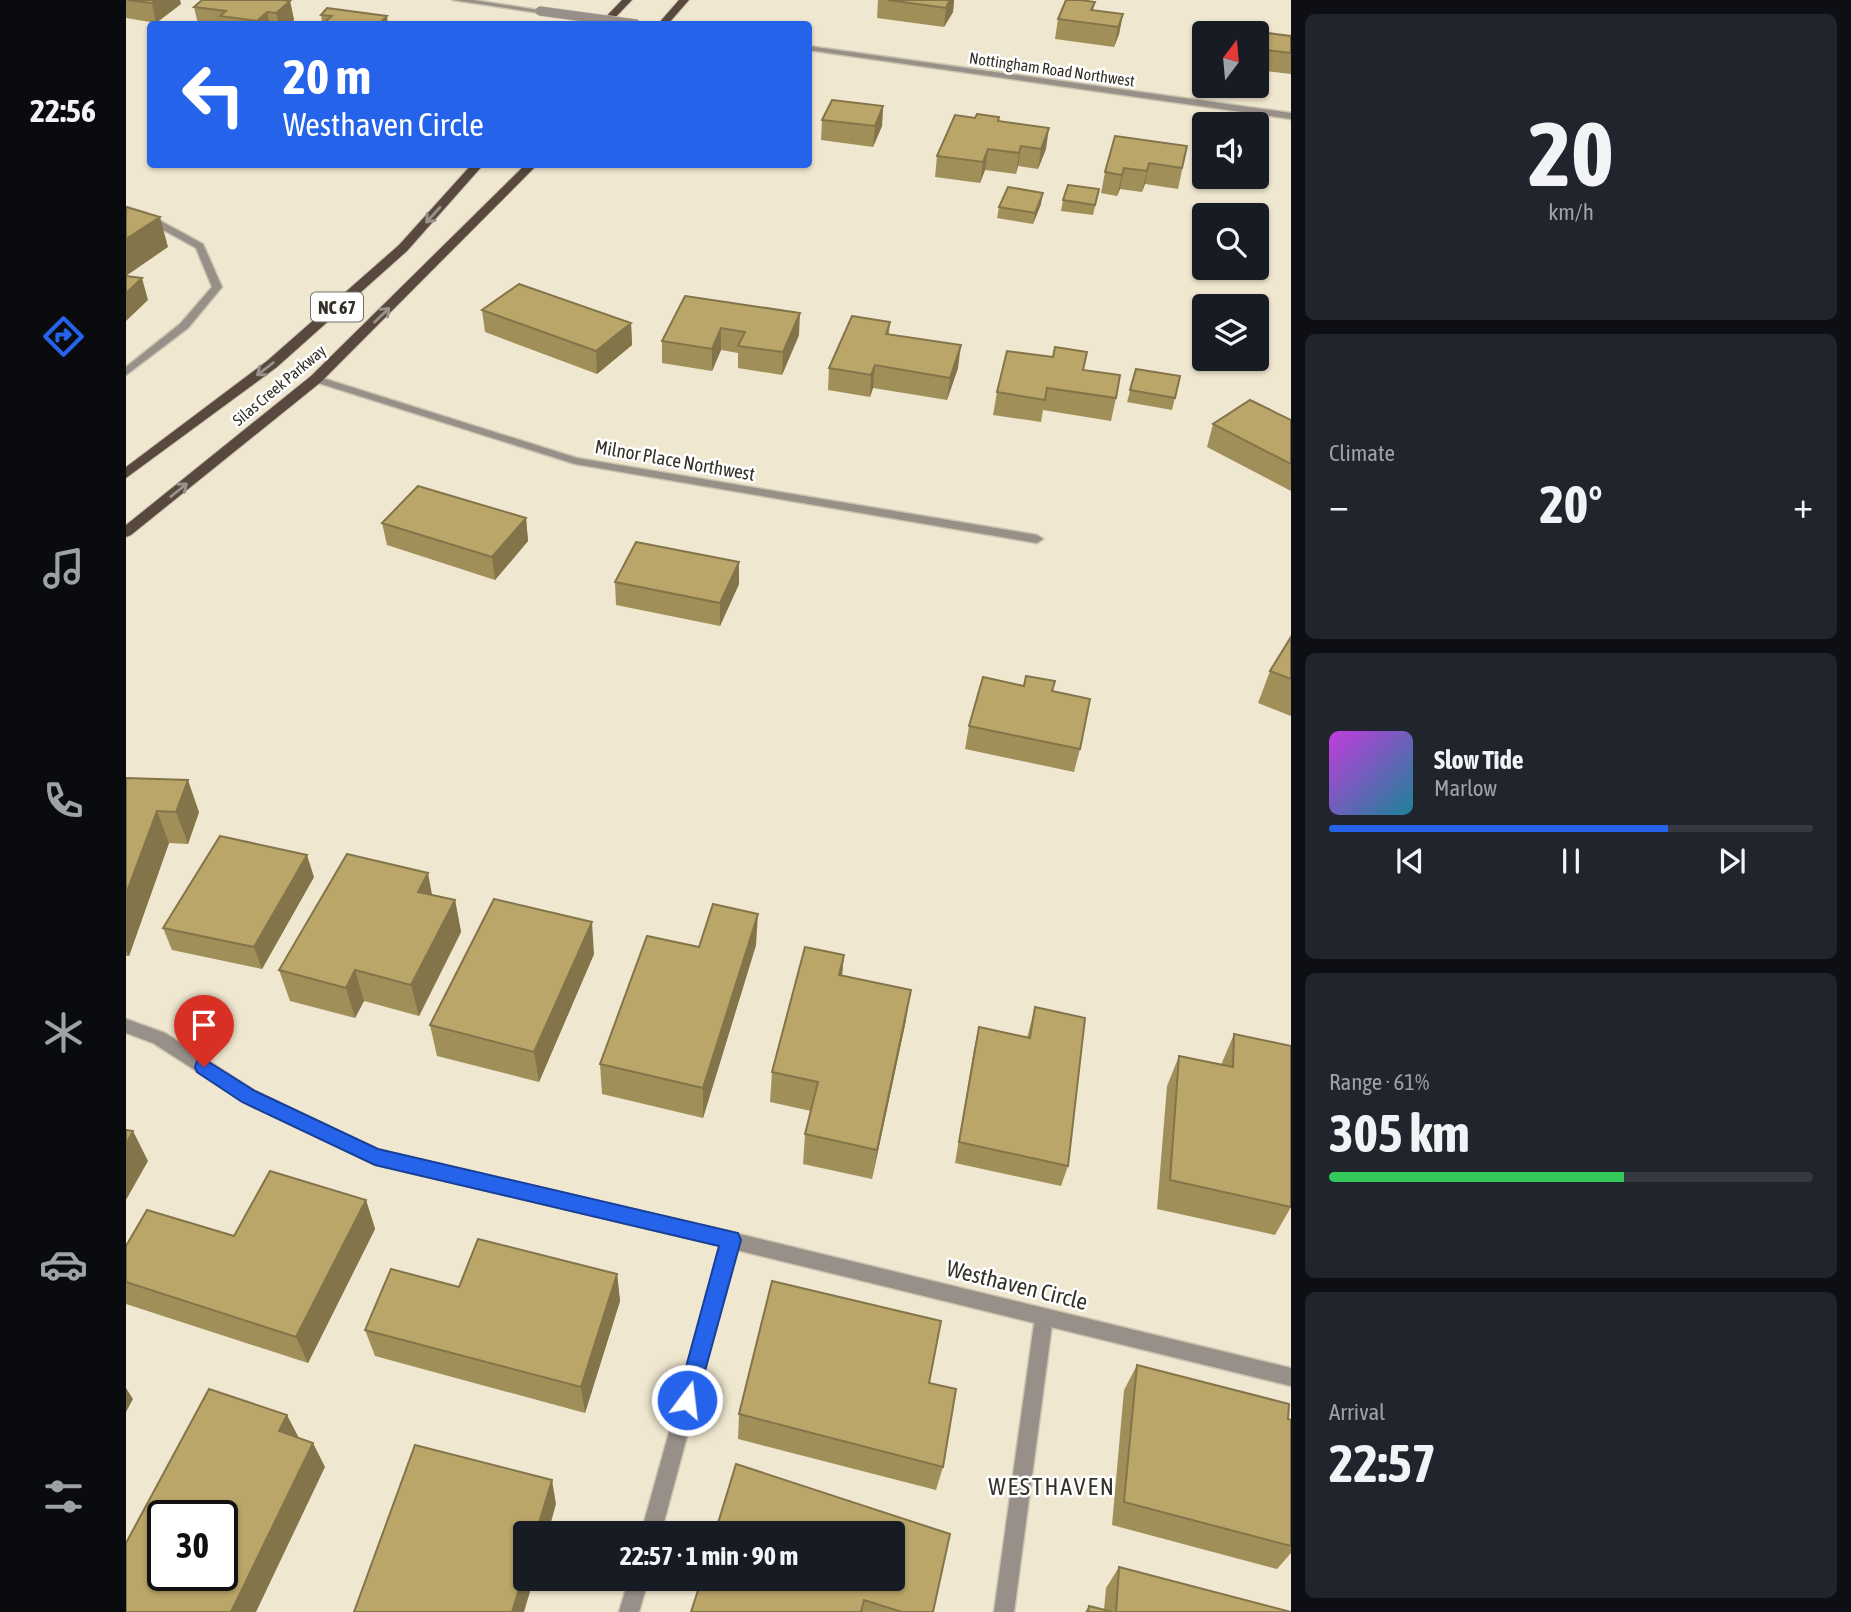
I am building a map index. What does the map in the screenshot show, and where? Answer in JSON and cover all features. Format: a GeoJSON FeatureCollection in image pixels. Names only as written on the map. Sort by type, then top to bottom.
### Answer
{"type":"FeatureCollection","features":[{"type":"Feature","properties":{"kind":"main road"},"geometry":{"type":"LineString","coordinates":[[607,21],[627,0]]}},
{"type":"Feature","properties":{"kind":"main road"},"geometry":{"type":"LineString","coordinates":[[666,21],[684,0]]}},
{"type":"Feature","properties":{"kind":"main road","name":"Silas Creek Parkway"},"geometry":{"type":"LineString","coordinates":[[126,474],[272,363],[404,248],[474,168]]}},
{"type":"Feature","properties":{"kind":"main road","name":"Silas Creek Parkway"},"geometry":{"type":"LineString","coordinates":[[126,532],[316,379],[529,168]]}},
{"type":"Feature","properties":{"kind":"street"},"geometry":{"type":"LineString","coordinates":[[457,0],[614,21]]}},
{"type":"Feature","properties":{"kind":"street","name":"Nottingham Road Northwest"},"geometry":{"type":"LineString","coordinates":[[812,49],[1291,116]]}},
{"type":"Feature","properties":{"kind":"street"},"geometry":{"type":"LineString","coordinates":[[126,210],[143,215],[200,246],[217,287],[184,326],[126,372]]}},
{"type":"Feature","properties":{"kind":"street","name":"Milnor Place Northwest"},"geometry":{"type":"LineString","coordinates":[[316,379],[575,461],[1037,538]]}},
{"type":"Feature","properties":{"kind":"street","name":"Westhaven Circle"},"geometry":{"type":"LineString","coordinates":[[126,1026],[159,1038],[249,1096],[375,1157],[731,1240],[1291,1377]]}},
{"type":"Feature","properties":{"kind":"street"},"geometry":{"type":"LineString","coordinates":[[654,1521],[731,1240]]}},
{"type":"Feature","properties":{"kind":"street"},"geometry":{"type":"LineString","coordinates":[[1004,1612],[1044,1317]]}},
{"type":"Feature","properties":{"kind":"street"},"geometry":{"type":"LineString","coordinates":[[629,1612],[635,1591]]}},
{"type":"Feature","properties":{"kind":"building"},"geometry":{"type":"Polygon","coordinates":[[[127,0],[156,0],[152,3],[127,0]]]}},
{"type":"Feature","properties":{"kind":"building"},"geometry":{"type":"Polygon","coordinates":[[[202,0],[290,1],[276,13],[267,12],[257,21],[220,16],[226,11],[194,7],[202,0]]]}},
{"type":"Feature","properties":{"kind":"building"},"geometry":{"type":"Polygon","coordinates":[[[888,0],[950,0],[946,8],[888,0]]]}},
{"type":"Feature","properties":{"kind":"building"},"geometry":{"type":"Polygon","coordinates":[[[1066,0],[1095,2],[1091,10],[1123,14],[1118,27],[1058,19],[1066,0]]]}},
{"type":"Feature","properties":{"kind":"building"},"geometry":{"type":"Polygon","coordinates":[[[327,8],[387,16],[382,21],[326,21],[332,16],[321,15],[327,8]]]}},
{"type":"Feature","properties":{"kind":"building"},"geometry":{"type":"Polygon","coordinates":[[[1269,33],[1291,36],[1291,53],[1269,50],[1269,33]]]}},
{"type":"Feature","properties":{"kind":"building"},"geometry":{"type":"Polygon","coordinates":[[[832,100],[883,106],[875,126],[822,120],[832,100]]]}},
{"type":"Feature","properties":{"kind":"building"},"geometry":{"type":"Polygon","coordinates":[[[977,114],[999,117],[998,121],[1049,128],[1041,149],[1021,146],[1019,153],[988,149],[983,162],[937,156],[955,115],[975,118],[977,114]]]}},
{"type":"Feature","properties":{"kind":"building"},"geometry":{"type":"Polygon","coordinates":[[[1115,136],[1187,146],[1182,168],[1149,163],[1147,171],[1124,168],[1122,175],[1105,172],[1115,136]]]}},
{"type":"Feature","properties":{"kind":"building"},"geometry":{"type":"Polygon","coordinates":[[[1068,185],[1099,189],[1095,205],[1063,200],[1068,185]]]}},
{"type":"Feature","properties":{"kind":"building"},"geometry":{"type":"Polygon","coordinates":[[[1008,187],[1043,193],[1035,213],[999,207],[1008,187]]]}},
{"type":"Feature","properties":{"kind":"building"},"geometry":{"type":"Polygon","coordinates":[[[126,207],[160,217],[126,239],[126,207]]]}},
{"type":"Feature","properties":{"kind":"building"},"geometry":{"type":"Polygon","coordinates":[[[126,276],[142,278],[126,293],[126,276]]]}},
{"type":"Feature","properties":{"kind":"building"},"geometry":{"type":"Polygon","coordinates":[[[519,284],[631,323],[596,351],[482,310],[519,284]]]}},
{"type":"Feature","properties":{"kind":"building"},"geometry":{"type":"Polygon","coordinates":[[[685,296],[800,313],[783,352],[738,346],[745,332],[721,328],[712,349],[662,341],[685,296]]]}},
{"type":"Feature","properties":{"kind":"building"},"geometry":{"type":"Polygon","coordinates":[[[852,316],[890,322],[886,334],[961,345],[950,378],[875,365],[871,375],[829,368],[852,316]]]}},
{"type":"Feature","properties":{"kind":"building"},"geometry":{"type":"Polygon","coordinates":[[[1055,347],[1087,352],[1083,370],[1120,375],[1116,398],[1047,388],[1045,400],[997,392],[1007,351],[1053,357],[1055,347]]]}},
{"type":"Feature","properties":{"kind":"building"},"geometry":{"type":"Polygon","coordinates":[[[1136,369],[1180,376],[1175,398],[1130,390],[1136,369]]]}},
{"type":"Feature","properties":{"kind":"building"},"geometry":{"type":"Polygon","coordinates":[[[1250,400],[1291,420],[1291,464],[1213,424],[1250,400]]]}},
{"type":"Feature","properties":{"kind":"building"},"geometry":{"type":"Polygon","coordinates":[[[418,486],[526,518],[492,557],[382,523],[418,486]]]}},
{"type":"Feature","properties":{"kind":"building"},"geometry":{"type":"Polygon","coordinates":[[[636,542],[739,562],[720,603],[615,582],[636,542]]]}},
{"type":"Feature","properties":{"kind":"building"},"geometry":{"type":"Polygon","coordinates":[[[1291,637],[1291,679],[1270,671],[1291,637]]]}},
{"type":"Feature","properties":{"kind":"building"},"geometry":{"type":"Polygon","coordinates":[[[1026,676],[1055,681],[1052,691],[1090,699],[1080,749],[969,726],[983,677],[1024,686],[1026,676]]]}},
{"type":"Feature","properties":{"kind":"building"},"geometry":{"type":"Polygon","coordinates":[[[126,778],[188,780],[176,812],[157,811],[126,894],[126,778]]]}},
{"type":"Feature","properties":{"kind":"building"},"geometry":{"type":"Polygon","coordinates":[[[220,836],[307,855],[254,947],[163,928],[220,836]]]}},
{"type":"Feature","properties":{"kind":"building"},"geometry":{"type":"Polygon","coordinates":[[[347,854],[428,873],[418,892],[455,900],[411,985],[355,970],[346,988],[279,970],[347,854]]]}},
{"type":"Feature","properties":{"kind":"building"},"geometry":{"type":"Polygon","coordinates":[[[494,899],[592,922],[534,1052],[430,1025],[494,899]]]}},
{"type":"Feature","properties":{"kind":"building"},"geometry":{"type":"Polygon","coordinates":[[[713,904],[758,914],[703,1088],[600,1064],[647,936],[699,947],[713,904]]]}},
{"type":"Feature","properties":{"kind":"building"},"geometry":{"type":"Polygon","coordinates":[[[805,947],[844,955],[839,975],[911,990],[877,1150],[805,1134],[818,1082],[772,1072],[805,947]]]}},
{"type":"Feature","properties":{"kind":"building"},"geometry":{"type":"Polygon","coordinates":[[[1035,1007],[1085,1018],[1068,1166],[959,1142],[979,1027],[1030,1038],[1035,1007]]]}},
{"type":"Feature","properties":{"kind":"building"},"geometry":{"type":"Polygon","coordinates":[[[1234,1034],[1291,1046],[1291,1207],[1170,1180],[1179,1056],[1233,1067],[1234,1034]]]}},
{"type":"Feature","properties":{"kind":"building"},"geometry":{"type":"Polygon","coordinates":[[[126,1130],[133,1131],[126,1144],[126,1130]]]}},
{"type":"Feature","properties":{"kind":"building"},"geometry":{"type":"Polygon","coordinates":[[[270,1171],[366,1200],[296,1337],[126,1282],[126,1246],[147,1210],[234,1236],[270,1171]]]}},
{"type":"Feature","properties":{"kind":"building"},"geometry":{"type":"Polygon","coordinates":[[[478,1239],[617,1274],[581,1387],[365,1330],[391,1269],[459,1287],[478,1239]]]}},
{"type":"Feature","properties":{"kind":"building"},"geometry":{"type":"Polygon","coordinates":[[[772,1281],[941,1321],[929,1383],[956,1389],[943,1467],[739,1414],[772,1281]]]}},
{"type":"Feature","properties":{"kind":"building"},"geometry":{"type":"Polygon","coordinates":[[[1137,1365],[1289,1404],[1291,1546],[1124,1502],[1137,1365]]]}},
{"type":"Feature","properties":{"kind":"building"},"geometry":{"type":"Polygon","coordinates":[[[209,1389],[287,1415],[279,1431],[313,1443],[231,1612],[126,1611],[126,1543],[147,1504],[147,1591],[238,1591],[238,1500],[149,1500],[209,1389]]]}},
{"type":"Feature","properties":{"kind":"building"},"geometry":{"type":"Polygon","coordinates":[[[415,1445],[552,1480],[540,1521],[513,1521],[513,1591],[518,1591],[512,1612],[354,1612],[415,1445]]]}},
{"type":"Feature","properties":{"kind":"building"},"geometry":{"type":"Polygon","coordinates":[[[736,1464],[950,1534],[933,1612],[902,1612],[864,1600],[861,1612],[691,1612],[698,1591],[905,1591],[905,1521],[719,1521],[736,1464]]]}},
{"type":"Feature","properties":{"kind":"building"},"geometry":{"type":"Polygon","coordinates":[[[1119,1567],[1291,1612],[1116,1612],[1119,1567]]]}},
{"type":"Feature","properties":{"kind":"building"},"geometry":{"type":"Polygon","coordinates":[[[1089,1606],[1113,1612],[1088,1612],[1089,1606]]]}},
{"type":"Feature","properties":{"kind":"district","name":"WESTHAVEN"},"geometry":{"type":"Point","coordinates":[1052,1486]}},
{"type":"Feature","properties":{"kind":"route"},"geometry":{"type":"LineString","coordinates":[[204,1067],[249,1096],[375,1157],[731,1240],[687,1400]]}}]}
